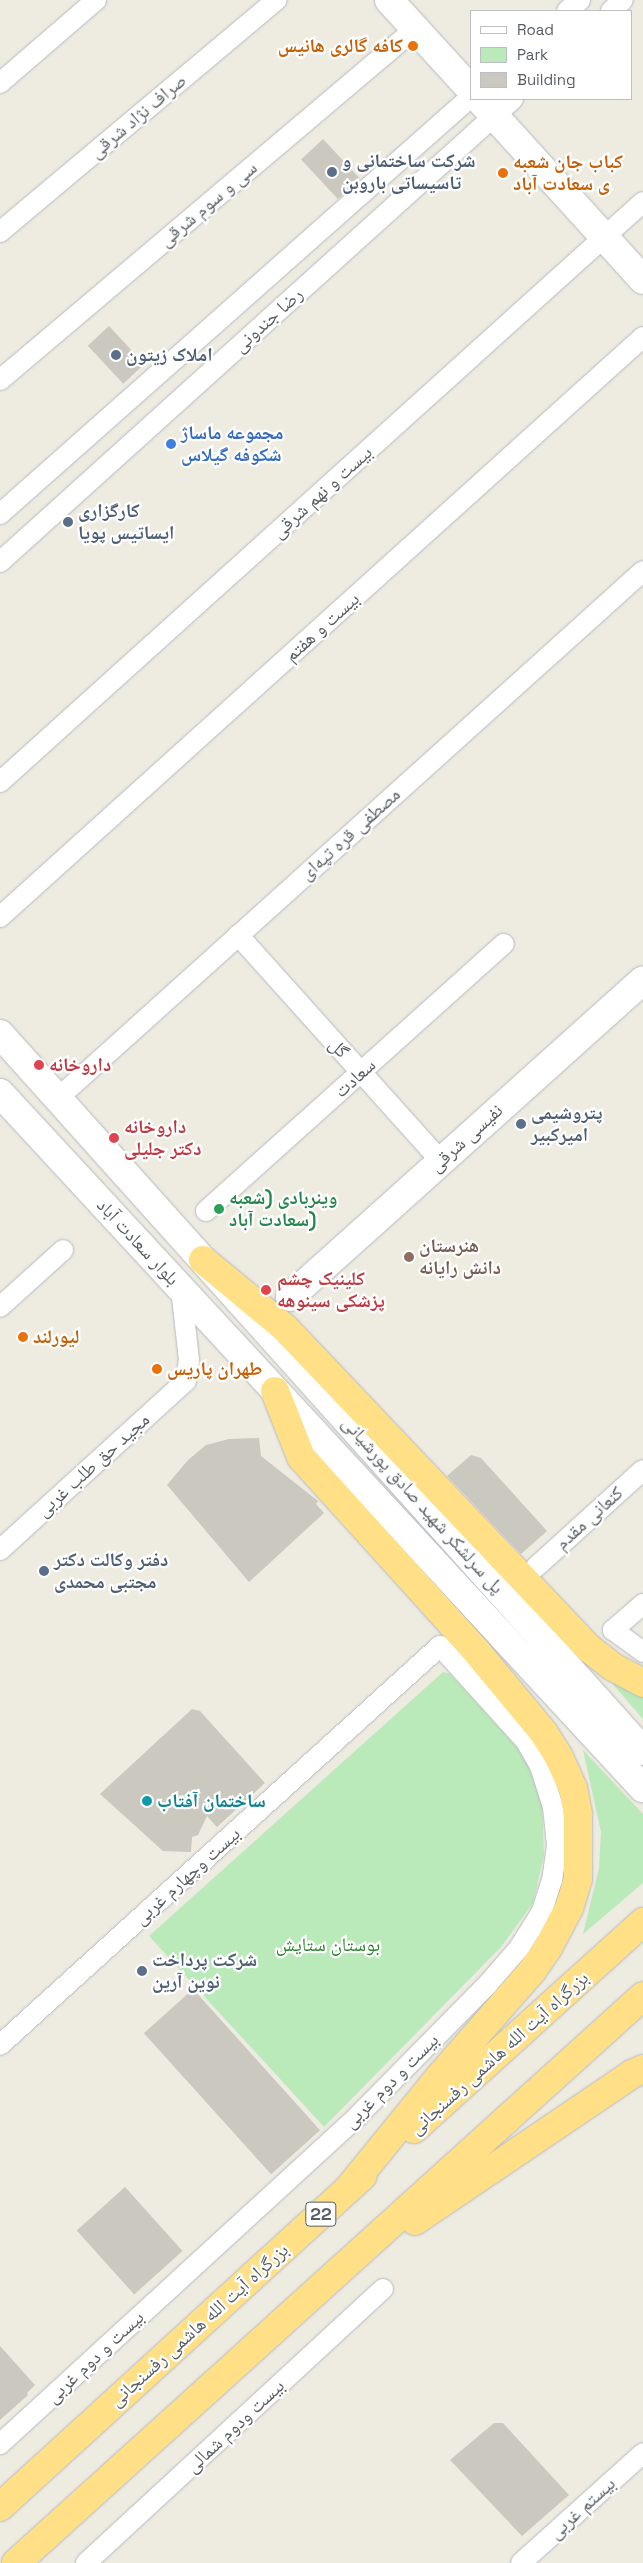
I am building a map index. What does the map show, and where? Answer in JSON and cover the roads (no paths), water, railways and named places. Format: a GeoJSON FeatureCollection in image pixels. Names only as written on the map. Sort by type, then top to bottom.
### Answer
{"type":"FeatureCollection","features":[{"type":"Feature","properties":{"kind":"highway"},"geometry":{"type":"LineString","coordinates":[[202,1260],[286,1328],[590,1648],[613,1667],[643,1683]]}},
{"type":"Feature","properties":{"kind":"highway"},"geometry":{"type":"LineString","coordinates":[[276,1391],[301,1457],[476,1652],[544,1733],[560,1757],[573,1788],[578,1814],[578,1879],[569,1908],[548,1948],[532,1971],[441,2075],[348,2189]]}},
{"type":"Feature","properties":{"kind":"highway","name":"بزرگراه آیت الله هاشمی رفسنجانی"},"geometry":{"type":"LineString","coordinates":[[0,2507],[643,1922]]}},
{"type":"Feature","properties":{"kind":"highway"},"geometry":{"type":"LineString","coordinates":[[16,2563],[643,1996]]}},
{"type":"Feature","properties":{"kind":"highway"},"geometry":{"type":"LineString","coordinates":[[337,2273],[632,2074],[643,2069]]}},
{"type":"Feature","properties":{"kind":"main road"},"geometry":{"type":"LineString","coordinates":[[389,0],[470,89]]}},
{"type":"Feature","properties":{"kind":"main road"},"geometry":{"type":"LineString","coordinates":[[496,105],[604,237],[643,280]]}},
{"type":"Feature","properties":{"kind":"main road","name":"نفیسی شرقی"},"geometry":{"type":"LineString","coordinates":[[290,1297],[643,980]]}},
{"type":"Feature","properties":{"kind":"main road","name":"بلوار سعادت آباد"},"geometry":{"type":"LineString","coordinates":[[0,1034],[202,1260]]}},
{"type":"Feature","properties":{"kind":"main road","name":"بلوار سعادت آباد"},"geometry":{"type":"LineString","coordinates":[[0,1094],[276,1391]]}},
{"type":"Feature","properties":{"kind":"main road","name":"پل سرلشکر شهید صادق پورشیانی"},"geometry":{"type":"LineString","coordinates":[[202,1260],[628,1747],[643,1788]]}},
{"type":"Feature","properties":{"kind":"main road","name":"پل سرلشکر شهید صادق پورشیانی"},"geometry":{"type":"LineString","coordinates":[[276,1391],[628,1747]]}},
{"type":"Feature","properties":{"kind":"street"},"geometry":{"type":"LineString","coordinates":[[0,83],[96,0]]}},
{"type":"Feature","properties":{"kind":"street","name":"صراف‌ نژاد شرقی"},"geometry":{"type":"LineString","coordinates":[[0,232],[276,0]]}},
{"type":"Feature","properties":{"kind":"street"},"geometry":{"type":"LineString","coordinates":[[568,10],[580,0]]}},
{"type":"Feature","properties":{"kind":"street"},"geometry":{"type":"LineString","coordinates":[[612,10],[623,0]]}},
{"type":"Feature","properties":{"kind":"street","name":"سی و سوم شرقی"},"geometry":{"type":"LineString","coordinates":[[0,380],[415,29]]}},
{"type":"Feature","properties":{"kind":"street","name":"رضا جندونی"},"geometry":{"type":"LineString","coordinates":[[0,514],[470,98]]}},
{"type":"Feature","properties":{"kind":"street","name":"رضا جندونی"},"geometry":{"type":"LineString","coordinates":[[0,562],[150,426],[496,105]]}},
{"type":"Feature","properties":{"kind":"street","name":"بیست و نهم شرقی"},"geometry":{"type":"LineString","coordinates":[[0,782],[643,202]]}},
{"type":"Feature","properties":{"kind":"street","name":"بیست و هفتم"},"geometry":{"type":"LineString","coordinates":[[0,917],[643,337]]}},
{"type":"Feature","properties":{"kind":"street"},"geometry":{"type":"LineString","coordinates":[[128,401],[150,426]]}},
{"type":"Feature","properties":{"kind":"street","name":"مصطفی قره تپه‌ای"},"geometry":{"type":"LineString","coordinates":[[58,1098],[643,571]]}},
{"type":"Feature","properties":{"kind":"street","name":"گل"},"geometry":{"type":"LineString","coordinates":[[238,935],[441,1161]]}},
{"type":"Feature","properties":{"kind":"street","name":"سعادت"},"geometry":{"type":"LineString","coordinates":[[206,1211],[504,944]]}},
{"type":"Feature","properties":{"kind":"street"},"geometry":{"type":"LineString","coordinates":[[0,1307],[63,1250]]}},
{"type":"Feature","properties":{"kind":"street","name":"مجید حق طلب غربی"},"geometry":{"type":"LineString","coordinates":[[0,1550],[186,1381],[189,1360],[181,1289]]}},
{"type":"Feature","properties":{"kind":"street","name":"کنعانی مقدم"},"geometry":{"type":"LineString","coordinates":[[536,1567],[643,1470]]}},
{"type":"Feature","properties":{"kind":"street"},"geometry":{"type":"LineString","coordinates":[[643,1604],[613,1630],[643,1652]]}},
{"type":"Feature","properties":{"kind":"street","name":"بیست وچهارم غربی"},"geometry":{"type":"LineString","coordinates":[[0,2044],[440,1646]]}},
{"type":"Feature","properties":{"kind":"street","name":"بیست و دوم غربی"},"geometry":{"type":"LineString","coordinates":[[0,2444],[358,2116],[488,1984],[520,1947],[541,1913],[552,1880],[558,1846],[553,1807],[540,1766],[525,1740],[440,1646]]}},
{"type":"Feature","properties":{"kind":"street","name":"بیست ودوم شمالی"},"geometry":{"type":"LineString","coordinates":[[86,2563],[383,2288]]}},
{"type":"Feature","properties":{"kind":"street","name":"بیستم غربی"},"geometry":{"type":"LineString","coordinates":[[521,2563],[643,2453]]}},
{"type":"Feature","properties":{"kind":"place","name":"کافه گالری هانیس"},"geometry":{"type":"Point","coordinates":[413,46]}},
{"type":"Feature","properties":{"kind":"place","name":"شرکت ساختمانی و تاسیساتی باروبن"},"geometry":{"type":"Point","coordinates":[332,172]}},
{"type":"Feature","properties":{"kind":"place","name":"کباب جان شعبه ی سعادت آباد"},"geometry":{"type":"Point","coordinates":[503,173]}},
{"type":"Feature","properties":{"kind":"place","name":"املاک زیتون"},"geometry":{"type":"Point","coordinates":[116,355]}},
{"type":"Feature","properties":{"kind":"place","name":"مجموعه ماساژ شکوفه گیلاس"},"geometry":{"type":"Point","coordinates":[171,444]}},
{"type":"Feature","properties":{"kind":"place","name":"کارگزاری ایساتیس پویا"},"geometry":{"type":"Point","coordinates":[68,522]}},
{"type":"Feature","properties":{"kind":"place","name":"داروخانه"},"geometry":{"type":"Point","coordinates":[39,1065]}},
{"type":"Feature","properties":{"kind":"place","name":"پتروشیمی امیرکبیر"},"geometry":{"type":"Point","coordinates":[521,1124]}},
{"type":"Feature","properties":{"kind":"place","name":"داروخانه دکتر جلیلی"},"geometry":{"type":"Point","coordinates":[114,1138]}},
{"type":"Feature","properties":{"kind":"place","name":"وینربادی (شعبه سعادت آباد)"},"geometry":{"type":"Point","coordinates":[219,1209]}},
{"type":"Feature","properties":{"kind":"place","name":"هنرستان دانش رایانه"},"geometry":{"type":"Point","coordinates":[409,1257]}},
{"type":"Feature","properties":{"kind":"place","name":"کلینیک چشم پزشکی سینوهه"},"geometry":{"type":"Point","coordinates":[266,1290]}},
{"type":"Feature","properties":{"kind":"place","name":"لیورلند"},"geometry":{"type":"Point","coordinates":[23,1337]}},
{"type":"Feature","properties":{"kind":"place","name":"طهران پاریس"},"geometry":{"type":"Point","coordinates":[157,1369]}},
{"type":"Feature","properties":{"kind":"place","name":"دفتر وکالت دکتر مجتبی محمدی"},"geometry":{"type":"Point","coordinates":[44,1571]}},
{"type":"Feature","properties":{"kind":"place","name":"ساختمان آفتاب"},"geometry":{"type":"Point","coordinates":[147,1801]}},
{"type":"Feature","properties":{"kind":"place","name":"شرکت پرداخت نوین آرین"},"geometry":{"type":"Point","coordinates":[142,1971]}},
{"type":"Feature","properties":{"kind":"park label","name":"بوستان ستایش"},"geometry":{"type":"Point","coordinates":[328,1945]}}]}
